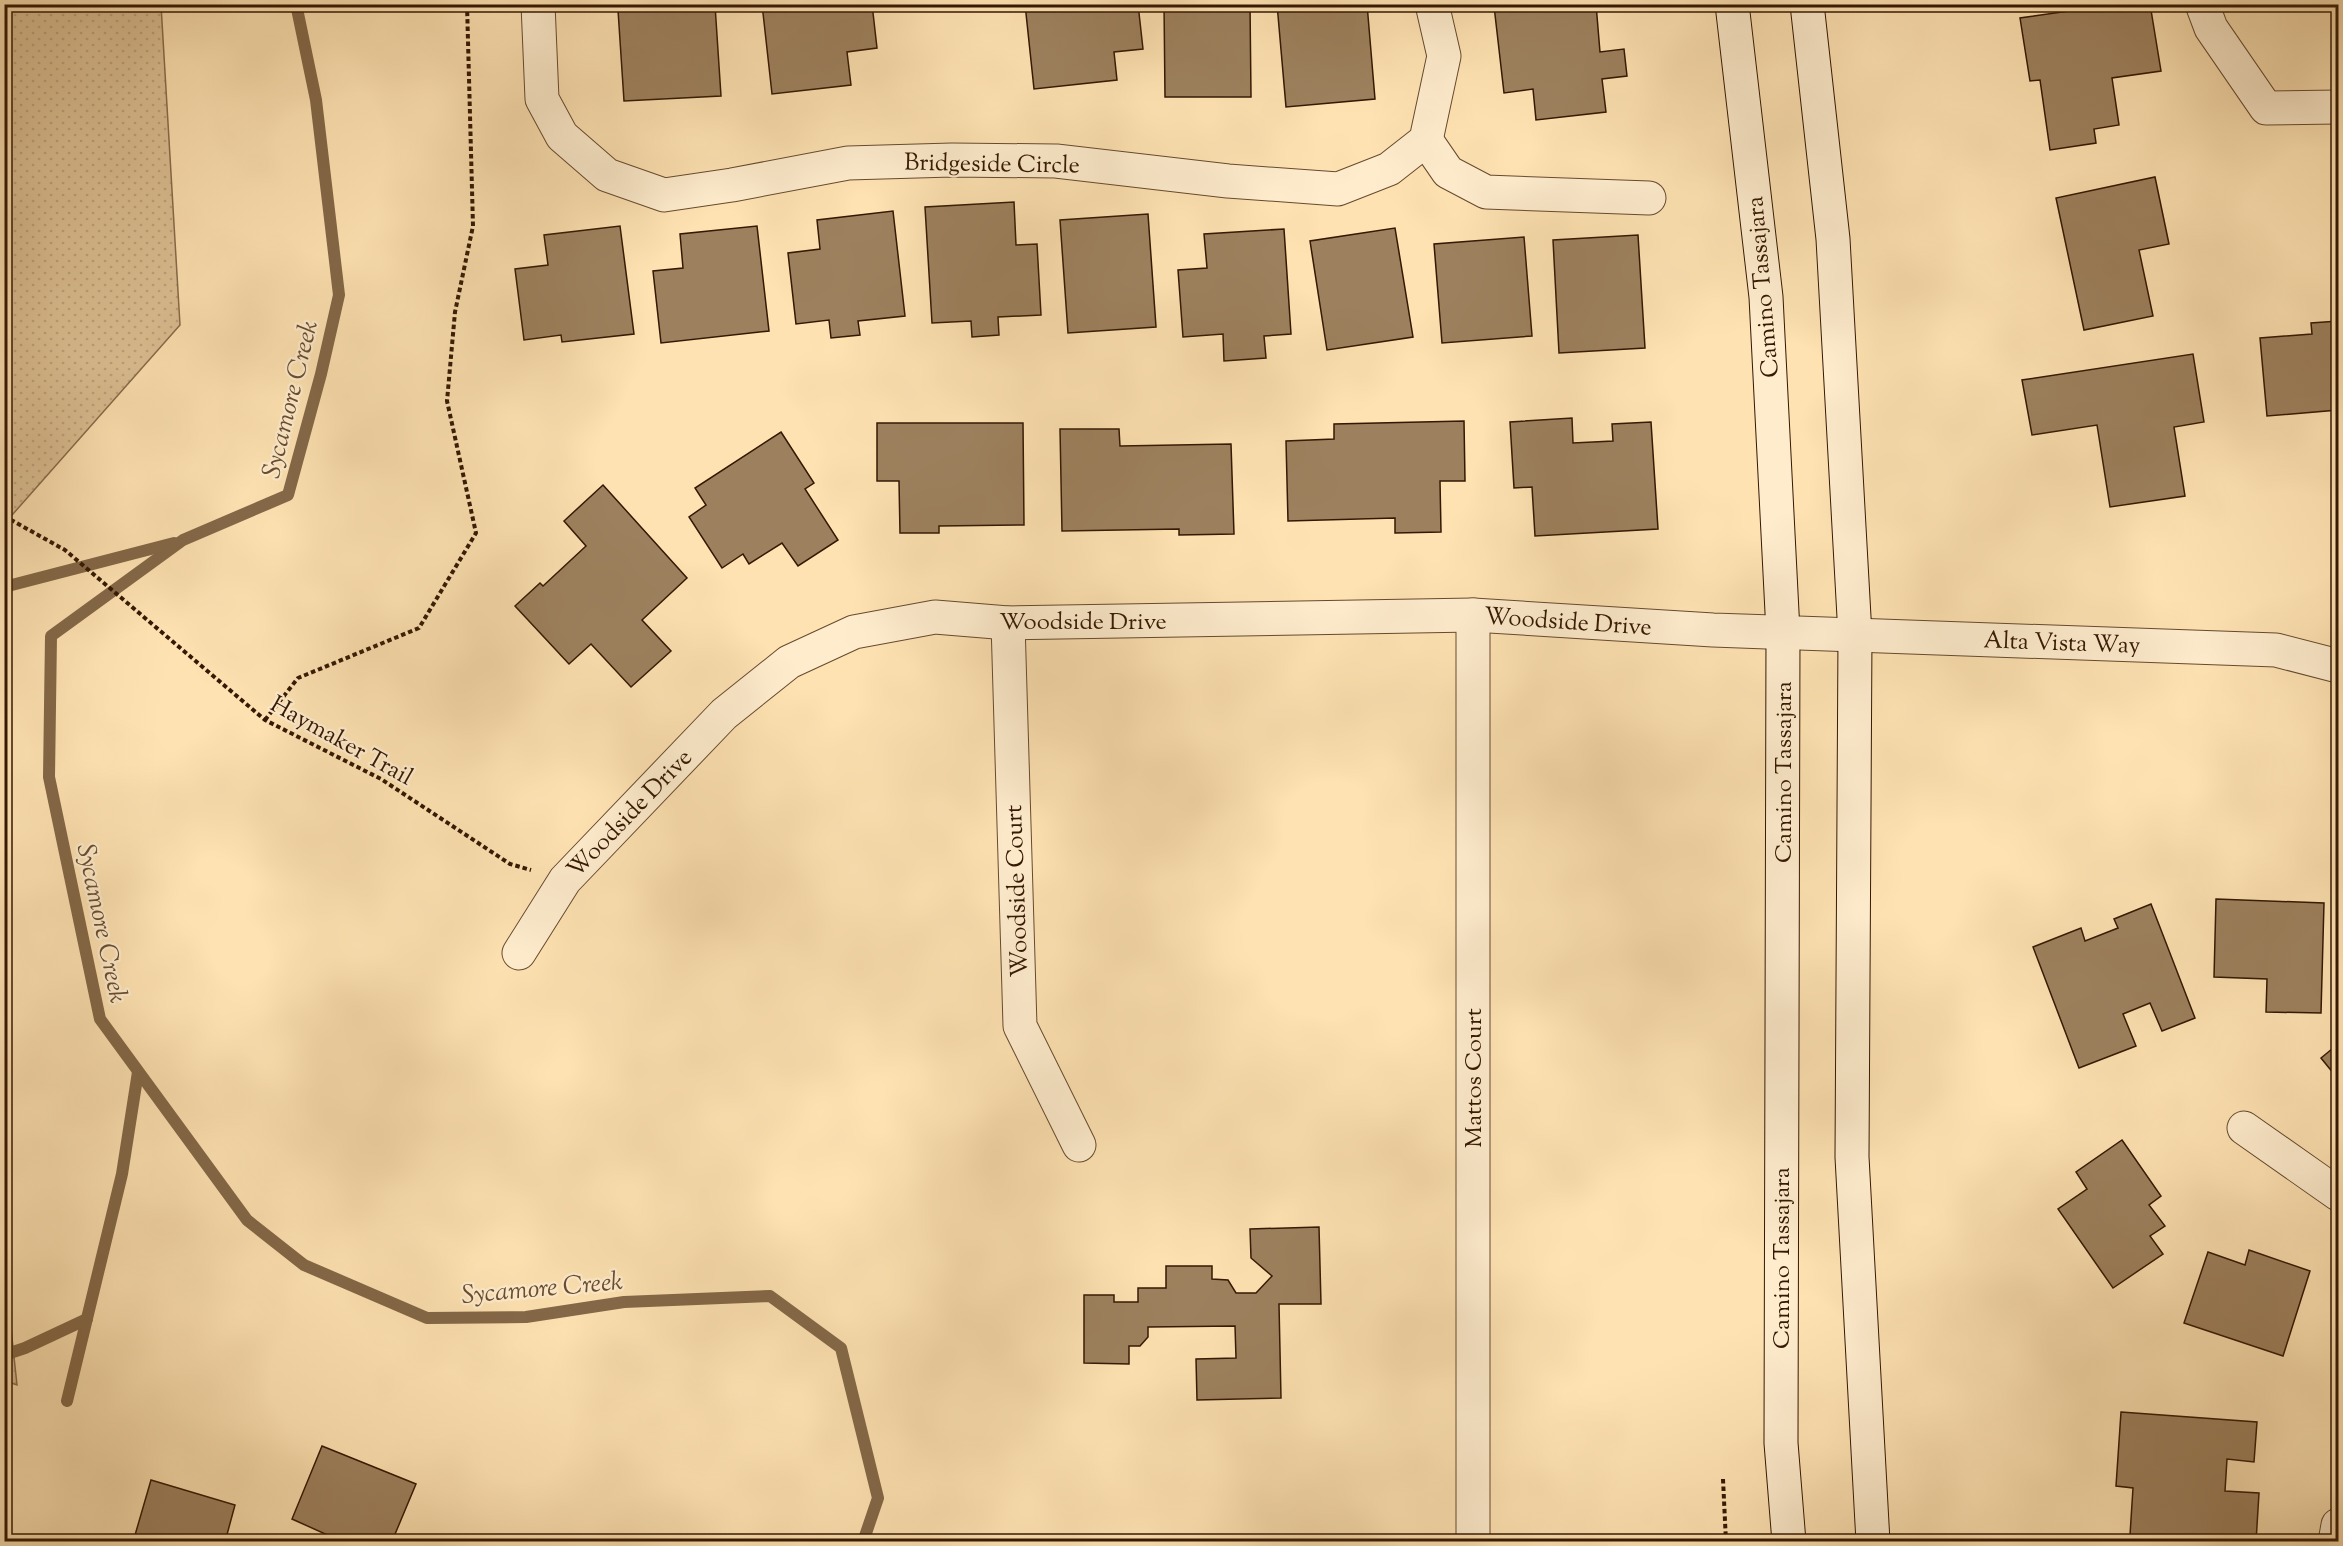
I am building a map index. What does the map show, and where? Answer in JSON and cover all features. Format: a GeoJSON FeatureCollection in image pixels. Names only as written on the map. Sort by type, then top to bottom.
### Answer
{"type":"FeatureCollection","features":[{"type":"Feature","properties":{"kind":"street","name":"Bridgeside Circle"},"geometry":{"type":"LineString","coordinates":[[538,4],[542,99],[562,136],[607,175],[663,195],[732,185],[848,163],[952,160],[1056,161],[1228,181],[1338,189],[1389,169],[1426,140]]}},
{"type":"Feature","properties":{"kind":"street"},"geometry":{"type":"LineString","coordinates":[[1432,4],[1444,56],[1426,140],[1448,172],[1486,192],[1649,198]]}},
{"type":"Feature","properties":{"kind":"street","name":"Camino Tassajara"},"geometry":{"type":"LineString","coordinates":[[1732,4],[1766,297],[1783,632],[1781,1443],[1790,1542]]}},
{"type":"Feature","properties":{"kind":"street"},"geometry":{"type":"LineString","coordinates":[[1807,4],[1833,239],[1855,635],[1852,1157],[1873,1542]]}},
{"type":"Feature","properties":{"kind":"street"},"geometry":{"type":"LineString","coordinates":[[2202,4],[2211,28],[2266,108],[2338,107]]}},
{"type":"Feature","properties":{"kind":"street","name":"Woodside Drive"},"geometry":{"type":"LineString","coordinates":[[519,952],[565,880],[724,714],[789,663],[854,632],[935,617],[1008,623],[1473,615],[1713,630],[1783,632]]}},
{"type":"Feature","properties":{"kind":"street","name":"Mattos Court"},"geometry":{"type":"LineString","coordinates":[[1473,615],[1473,1542]]}},
{"type":"Feature","properties":{"kind":"street","name":"Woodside Court"},"geometry":{"type":"LineString","coordinates":[[1008,623],[1020,1026],[1079,1145]]}},
{"type":"Feature","properties":{"kind":"street","name":"Alta Vista Way"},"geometry":{"type":"LineString","coordinates":[[1783,632],[2276,650],[2338,666]]}},
{"type":"Feature","properties":{"kind":"street"},"geometry":{"type":"LineString","coordinates":[[2244,1128],[2338,1194]]}},
{"type":"Feature","properties":{"kind":"street"},"geometry":{"type":"LineString","coordinates":[[2335,1542],[2338,1525]]}},
{"type":"Feature","properties":{"kind":"path"},"geometry":{"type":"LineString","coordinates":[[265,720],[298,678],[419,627],[476,533],[447,400],[455,312],[473,226],[467,4]]}},
{"type":"Feature","properties":{"kind":"path","name":"Haymaker Trail"},"geometry":{"type":"LineString","coordinates":[[4,516],[65,550],[265,720],[381,779],[510,864],[565,880]]}},
{"type":"Feature","properties":{"kind":"path"},"geometry":{"type":"LineString","coordinates":[[1723,1479],[1726,1542]]}},
{"type":"Feature","properties":{"kind":"shaded area"},"geometry":{"type":"Polygon","coordinates":[[[5,4],[161,5],[180,325],[5,523],[5,4]]]}},
{"type":"Feature","properties":{"kind":"shaded area"},"geometry":{"type":"Polygon","coordinates":[[[5,1273],[17,1385],[5,1381],[5,1273]]]}},
{"type":"Feature","properties":{"kind":"building"},"geometry":{"type":"Polygon","coordinates":[[[762,4],[872,4],[877,48],[847,52],[851,85],[772,94],[762,4]]]}},
{"type":"Feature","properties":{"kind":"building"},"geometry":{"type":"Polygon","coordinates":[[[1025,4],[1138,4],[1143,49],[1114,52],[1117,80],[1034,89],[1025,4]]]}},
{"type":"Feature","properties":{"kind":"building"},"geometry":{"type":"Polygon","coordinates":[[[1164,4],[1250,4],[1251,97],[1165,97],[1164,4]]]}},
{"type":"Feature","properties":{"kind":"building"},"geometry":{"type":"Polygon","coordinates":[[[1277,4],[1367,4],[1375,99],[1286,107],[1277,4]]]}},
{"type":"Feature","properties":{"kind":"building"},"geometry":{"type":"Polygon","coordinates":[[[1596,4],[1600,52],[1624,49],[1627,76],[1602,79],[1606,112],[1536,120],[1533,89],[1504,93],[1494,6],[1596,4]]]}},
{"type":"Feature","properties":{"kind":"building"},"geometry":{"type":"Polygon","coordinates":[[[2118,4],[2150,4],[2161,71],[2112,78],[2119,125],[2094,129],[2096,143],[2050,150],[2040,80],[2030,81],[2020,18],[2118,4]]]}},
{"type":"Feature","properties":{"kind":"building"},"geometry":{"type":"Polygon","coordinates":[[[715,5],[721,96],[624,101],[618,10],[715,5]]]}},
{"type":"Feature","properties":{"kind":"building"},"geometry":{"type":"Polygon","coordinates":[[[2155,177],[2169,244],[2139,250],[2153,316],[2084,330],[2056,198],[2155,177]]]}},
{"type":"Feature","properties":{"kind":"building"},"geometry":{"type":"Polygon","coordinates":[[[1014,202],[1016,245],[1037,244],[1041,315],[998,317],[999,335],[972,337],[971,321],[932,323],[925,207],[1014,202]]]}},
{"type":"Feature","properties":{"kind":"building"},"geometry":{"type":"Polygon","coordinates":[[[893,211],[905,316],[858,321],[860,335],[831,338],[829,320],[796,324],[788,253],[820,249],[817,220],[893,211]]]}},
{"type":"Feature","properties":{"kind":"building"},"geometry":{"type":"Polygon","coordinates":[[[1148,214],[1156,327],[1068,333],[1060,220],[1148,214]]]}},
{"type":"Feature","properties":{"kind":"building"},"geometry":{"type":"Polygon","coordinates":[[[620,226],[634,334],[562,342],[561,335],[524,340],[515,269],[548,265],[544,235],[620,226]]]}},
{"type":"Feature","properties":{"kind":"building"},"geometry":{"type":"Polygon","coordinates":[[[757,226],[769,331],[661,343],[653,271],[683,268],[680,234],[757,226]]]}},
{"type":"Feature","properties":{"kind":"building"},"geometry":{"type":"Polygon","coordinates":[[[1395,228],[1413,337],[1327,350],[1310,241],[1395,228]]]}},
{"type":"Feature","properties":{"kind":"building"},"geometry":{"type":"Polygon","coordinates":[[[1284,229],[1291,334],[1264,336],[1266,358],[1224,361],[1223,334],[1183,337],[1178,270],[1207,268],[1204,234],[1284,229]]]}},
{"type":"Feature","properties":{"kind":"building"},"geometry":{"type":"Polygon","coordinates":[[[1638,235],[1645,348],[1559,353],[1553,240],[1638,235]]]}},
{"type":"Feature","properties":{"kind":"building"},"geometry":{"type":"Polygon","coordinates":[[[1524,237],[1532,336],[1442,343],[1434,244],[1524,237]]]}},
{"type":"Feature","properties":{"kind":"building"},"geometry":{"type":"Polygon","coordinates":[[[2338,321],[2338,410],[2267,416],[2260,338],[2312,334],[2311,323],[2338,321]]]}},
{"type":"Feature","properties":{"kind":"building"},"geometry":{"type":"Polygon","coordinates":[[[2193,354],[2204,422],[2174,427],[2185,496],[2110,507],[2097,425],[2032,435],[2022,380],[2193,354]]]}},
{"type":"Feature","properties":{"kind":"building"},"geometry":{"type":"Polygon","coordinates":[[[1572,418],[1573,443],[1613,441],[1612,424],[1651,422],[1658,529],[1535,536],[1532,487],[1514,488],[1510,422],[1572,418]]]}},
{"type":"Feature","properties":{"kind":"building"},"geometry":{"type":"Polygon","coordinates":[[[1464,421],[1465,481],[1440,481],[1441,532],[1395,533],[1395,518],[1288,521],[1286,441],[1334,439],[1334,424],[1464,421]]]}},
{"type":"Feature","properties":{"kind":"building"},"geometry":{"type":"Polygon","coordinates":[[[877,423],[1023,423],[1024,525],[939,526],[939,533],[900,533],[899,481],[877,481],[877,423]]]}},
{"type":"Feature","properties":{"kind":"building"},"geometry":{"type":"Polygon","coordinates":[[[1060,429],[1119,429],[1120,446],[1231,444],[1234,534],[1179,535],[1179,529],[1062,531],[1060,429]]]}},
{"type":"Feature","properties":{"kind":"building"},"geometry":{"type":"Polygon","coordinates":[[[781,432],[814,483],[805,489],[838,540],[798,566],[782,543],[749,564],[743,554],[722,568],[689,517],[706,505],[695,488],[781,432]]]}},
{"type":"Feature","properties":{"kind":"building"},"geometry":{"type":"Polygon","coordinates":[[[603,485],[687,578],[642,620],[671,651],[631,687],[591,644],[569,664],[515,606],[540,583],[543,586],[586,546],[564,521],[603,485]]]}},
{"type":"Feature","properties":{"kind":"building"},"geometry":{"type":"Polygon","coordinates":[[[2216,899],[2324,903],[2321,1013],[2266,1012],[2267,979],[2214,977],[2216,899]]]}},
{"type":"Feature","properties":{"kind":"building"},"geometry":{"type":"Polygon","coordinates":[[[2151,904],[2195,1018],[2162,1031],[2150,1003],[2123,1014],[2136,1046],[2079,1068],[2033,947],[2081,928],[2085,941],[2118,928],[2114,919],[2151,904]]]}},
{"type":"Feature","properties":{"kind":"building"},"geometry":{"type":"Polygon","coordinates":[[[2338,1044],[2338,1079],[2321,1058],[2338,1044]]]}},
{"type":"Feature","properties":{"kind":"building"},"geometry":{"type":"Polygon","coordinates":[[[2122,1140],[2161,1196],[2149,1205],[2165,1226],[2150,1236],[2163,1254],[2113,1288],[2058,1209],[2087,1189],[2076,1172],[2122,1140]]]}},
{"type":"Feature","properties":{"kind":"building"},"geometry":{"type":"Polygon","coordinates":[[[1319,1227],[1321,1304],[1279,1304],[1281,1398],[1197,1400],[1196,1359],[1236,1358],[1235,1326],[1148,1327],[1148,1337],[1140,1346],[1129,1346],[1129,1364],[1084,1363],[1084,1295],[1114,1295],[1114,1302],[1138,1302],[1138,1288],[1166,1288],[1166,1266],[1212,1266],[1212,1279],[1228,1280],[1236,1293],[1256,1293],[1272,1276],[1251,1258],[1250,1229],[1319,1227]]]}},
{"type":"Feature","properties":{"kind":"building"},"geometry":{"type":"Polygon","coordinates":[[[2249,1250],[2310,1271],[2283,1356],[2184,1323],[2208,1252],[2245,1265],[2249,1250]]]}},
{"type":"Feature","properties":{"kind":"building"},"geometry":{"type":"Polygon","coordinates":[[[2121,1412],[2257,1422],[2254,1462],[2227,1459],[2225,1491],[2259,1493],[2256,1542],[2177,1542],[2177,1539],[2130,1535],[2133,1488],[2116,1486],[2121,1412]]]}},
{"type":"Feature","properties":{"kind":"building"},"geometry":{"type":"Polygon","coordinates":[[[322,1446],[416,1484],[393,1539],[399,1542],[343,1542],[292,1519],[322,1446]]]}},
{"type":"Feature","properties":{"kind":"building"},"geometry":{"type":"Polygon","coordinates":[[[151,1480],[235,1505],[225,1542],[133,1542],[151,1480]]]}},
{"type":"Feature","properties":{"kind":"waterway","name":"Sycamore Creek"},"geometry":{"type":"LineString","coordinates":[[296,4],[316,100],[339,295],[321,374],[288,495],[183,540],[51,636],[49,777],[100,1019],[247,1220],[304,1265],[427,1318],[526,1317],[624,1302],[770,1296],[841,1348],[878,1498],[863,1542]]}},
{"type":"Feature","properties":{"kind":"waterway"},"geometry":{"type":"LineString","coordinates":[[4,587],[174,543]]}},
{"type":"Feature","properties":{"kind":"waterway"},"geometry":{"type":"LineString","coordinates":[[67,1401],[122,1174],[138,1072]]}},
{"type":"Feature","properties":{"kind":"waterway"},"geometry":{"type":"LineString","coordinates":[[4,1355],[25,1348],[87,1319]]}}]}
